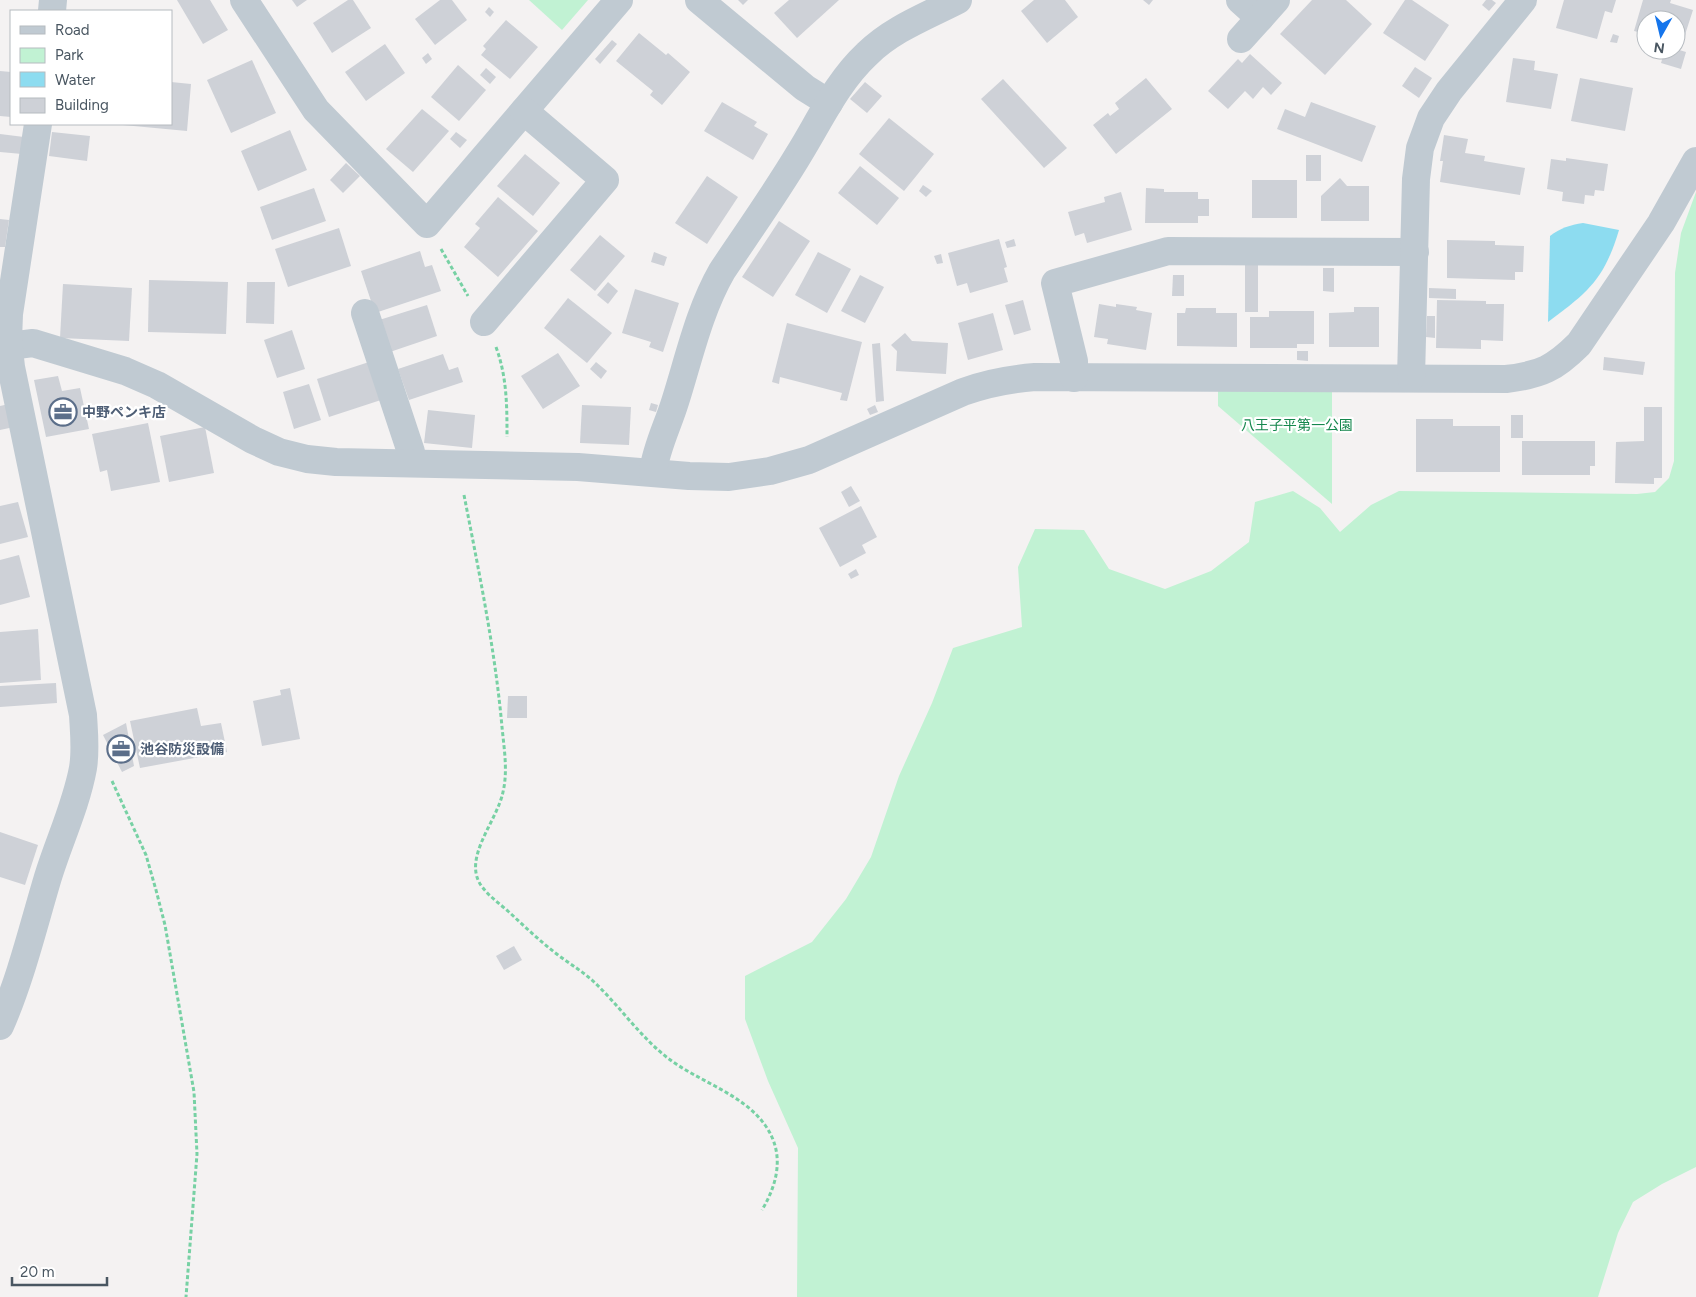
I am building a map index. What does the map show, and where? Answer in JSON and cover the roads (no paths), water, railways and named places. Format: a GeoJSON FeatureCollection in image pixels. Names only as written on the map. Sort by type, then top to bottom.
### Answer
{"type":"FeatureCollection","features":[{"type":"Feature","properties":{"kind":"street"},"geometry":{"type":"LineString","coordinates":[[244,0],[316,110],[427,224],[619,0]]}},
{"type":"Feature","properties":{"kind":"street"},"geometry":{"type":"LineString","coordinates":[[699,0],[805,88],[829,103]]}},
{"type":"Feature","properties":{"kind":"street"},"geometry":{"type":"LineString","coordinates":[[653,472],[654,459],[672,411],[712,288],[829,103],[850,71],[868,53],[887,38],[909,25],[958,0]]}},
{"type":"Feature","properties":{"kind":"street"},"geometry":{"type":"LineString","coordinates":[[1240,0],[1268,9],[1241,39]]}},
{"type":"Feature","properties":{"kind":"street"},"geometry":{"type":"LineString","coordinates":[[1412,378],[1416,180],[1420,148],[1431,118],[1449,91],[1523,0]]}},
{"type":"Feature","properties":{"kind":"street"},"geometry":{"type":"LineString","coordinates":[[484,322],[605,180],[524,111]]}},
{"type":"Feature","properties":{"kind":"street"},"geometry":{"type":"LineString","coordinates":[[0,1026],[14,989],[52,862],[77,793],[83,767],[85,741],[83,715],[4,338],[38,125]]}},
{"type":"Feature","properties":{"kind":"street"},"geometry":{"type":"LineString","coordinates":[[4,338],[33,343],[142,377],[253,440],[280,452],[307,459],[336,462],[578,466],[689,476],[730,477],[770,471],[808,460],[963,392],[986,384],[1019,379],[1506,379],[1527,377],[1547,370],[1564,359],[1579,344],[1661,223],[1696,161]]}},
{"type":"Feature","properties":{"kind":"street"},"geometry":{"type":"LineString","coordinates":[[1074,378],[1074,361],[1055,283],[1168,251],[1415,252]]}},
{"type":"Feature","properties":{"kind":"street"},"geometry":{"type":"LineString","coordinates":[[365,313],[410,452],[410,463]]}},
{"type":"Feature","properties":{"kind":"water"},"geometry":{"type":"Polygon","coordinates":[[[1583,223],[1619,230],[1607,261],[1593,284],[1548,322],[1550,236],[1565,227],[1583,223]]]}},
{"type":"Feature","properties":{"kind":"place","name":"中野ペンキ店"},"geometry":{"type":"Point","coordinates":[63,412]}},
{"type":"Feature","properties":{"kind":"place","name":"池谷防災設備"},"geometry":{"type":"Point","coordinates":[121,749]}},
{"type":"Feature","properties":{"kind":"park label","name":"八王子平第一公園"},"geometry":{"type":"Point","coordinates":[1297,425]}}]}
